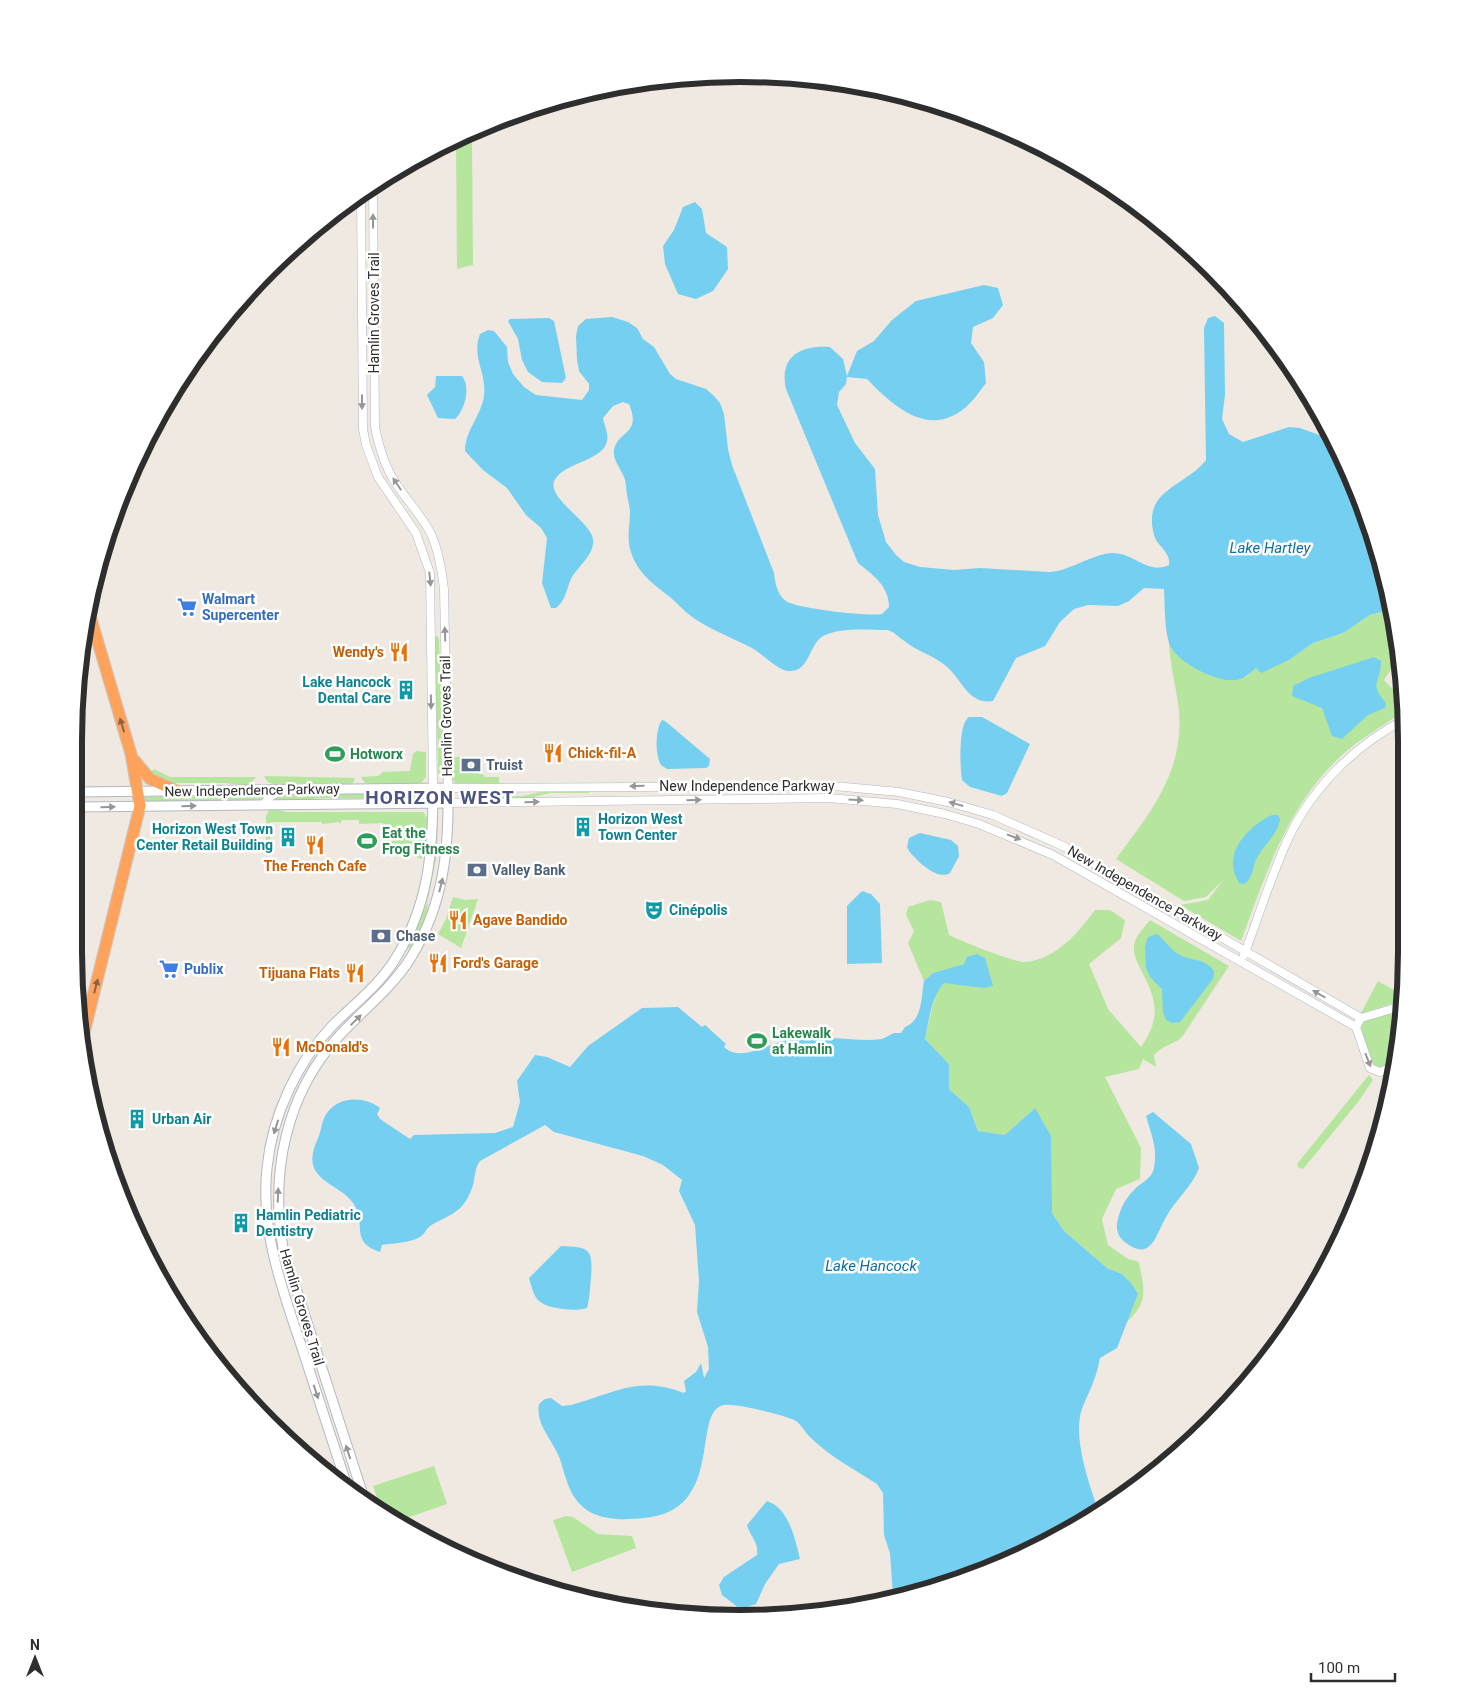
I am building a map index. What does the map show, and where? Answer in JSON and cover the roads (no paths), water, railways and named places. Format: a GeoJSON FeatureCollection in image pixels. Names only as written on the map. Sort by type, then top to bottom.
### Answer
{"type":"FeatureCollection","features":[{"type":"Feature","properties":{"kind":"highway"},"geometry":{"type":"LineString","coordinates":[[87,1023],[140,806],[131,754],[93,625]]}},
{"type":"Feature","properties":{"kind":"highway"},"geometry":{"type":"LineString","coordinates":[[131,754],[141,771],[150,779],[177,792]]}},
{"type":"Feature","properties":{"kind":"main road","name":"Hamlin Groves Trail"},"geometry":{"type":"LineString","coordinates":[[345,1478],[271,1250],[265,1205],[267,1168],[276,1126],[299,1071],[332,1025],[383,976],[410,931],[424,894],[430,868],[432,788]]}},
{"type":"Feature","properties":{"kind":"main road","name":"New Independence Parkway"},"geometry":{"type":"LineString","coordinates":[[82,792],[448,788]]}},
{"type":"Feature","properties":{"kind":"main road","name":"Hamlin Groves Trail"},"geometry":{"type":"LineString","coordinates":[[362,1490],[284,1248],[278,1206],[279,1170],[287,1130],[310,1076],[339,1036],[394,981],[424,933],[435,907],[444,873],[448,843],[448,788]]}},
{"type":"Feature","properties":{"kind":"main road","name":"New Independence Parkway"},"geometry":{"type":"LineString","coordinates":[[82,807],[448,803]]}},
{"type":"Feature","properties":{"kind":"street","name":"Hamlin Groves Trail"},"geometry":{"type":"LineString","coordinates":[[373,194],[375,427],[382,456],[391,474],[432,537],[440,565],[444,589],[448,788]]}},
{"type":"Feature","properties":{"kind":"street","name":"Hamlin Groves Trail"},"geometry":{"type":"LineString","coordinates":[[361,203],[363,429],[366,445],[378,477],[416,533],[430,573],[432,788]]}},
{"type":"Feature","properties":{"kind":"street"},"geometry":{"type":"LineString","coordinates":[[1241,962],[1289,836],[1312,799],[1339,767],[1359,750],[1398,725]]}},
{"type":"Feature","properties":{"kind":"street","name":"New Independence Parkway"},"geometry":{"type":"LineString","coordinates":[[448,788],[834,786],[907,794],[966,807],[1028,829],[1066,847],[1361,1018]]}},
{"type":"Feature","properties":{"kind":"street"},"geometry":{"type":"LineString","coordinates":[[263,805],[271,796],[286,790]]}},
{"type":"Feature","properties":{"kind":"street","name":"New Independence Parkway"},"geometry":{"type":"LineString","coordinates":[[448,803],[786,798],[861,800],[906,806],[979,824],[1053,855],[1356,1027]]}},
{"type":"Feature","properties":{"kind":"street"},"geometry":{"type":"LineString","coordinates":[[1388,1069],[1380,1072],[1370,1068],[1356,1027],[1361,1018],[1396,1008]]}},
{"type":"Feature","properties":{"kind":"water"},"geometry":{"type":"Polygon","coordinates":[[[695,202],[702,209],[706,233],[727,247],[728,269],[713,291],[696,299],[678,294],[665,264],[663,246],[674,230],[683,207],[695,202]]]}},
{"type":"Feature","properties":{"kind":"water","name":"Lake Hartley"},"geometry":{"type":"Polygon","coordinates":[[[984,285],[998,288],[1003,305],[993,318],[973,327],[971,343],[984,362],[986,383],[966,407],[952,416],[939,420],[925,419],[912,415],[888,399],[867,379],[847,377],[846,384],[839,392],[837,405],[855,443],[875,469],[878,515],[886,542],[904,562],[920,567],[954,570],[980,568],[1049,572],[1065,569],[1097,556],[1113,553],[1128,556],[1148,566],[1161,567],[1169,565],[1168,556],[1154,535],[1152,520],[1154,508],[1159,498],[1206,460],[1204,328],[1208,318],[1215,316],[1224,323],[1225,395],[1222,419],[1229,434],[1243,442],[1289,427],[1300,428],[1324,437],[1331,449],[1364,529],[1386,611],[1370,615],[1343,633],[1313,643],[1289,660],[1261,673],[1256,668],[1244,677],[1236,680],[1208,675],[1179,657],[1169,643],[1167,636],[1164,589],[1144,588],[1129,601],[1118,606],[1088,605],[1074,609],[1060,622],[1045,646],[1016,658],[993,701],[984,701],[971,695],[946,666],[887,630],[846,630],[830,633],[818,640],[801,668],[784,670],[754,649],[694,618],[651,582],[637,565],[629,544],[630,511],[625,480],[614,454],[616,444],[631,427],[633,421],[629,404],[623,402],[613,406],[603,418],[607,441],[599,453],[568,468],[556,478],[553,485],[555,492],[561,500],[590,532],[593,545],[589,555],[571,579],[564,598],[556,608],[551,608],[542,583],[547,538],[541,528],[526,515],[507,488],[483,470],[465,451],[468,437],[484,396],[477,350],[480,334],[488,330],[494,331],[507,347],[508,362],[513,374],[524,387],[536,395],[582,400],[589,390],[589,384],[579,371],[576,336],[578,326],[586,319],[612,317],[628,322],[637,328],[643,339],[654,347],[670,374],[676,379],[706,389],[720,403],[724,414],[732,465],[774,573],[780,595],[792,604],[816,609],[874,615],[882,614],[889,607],[886,593],[879,582],[858,563],[786,389],[786,369],[794,355],[801,351],[809,348],[830,347],[843,359],[847,376],[857,351],[874,341],[892,320],[916,301],[984,285]]]}},
{"type":"Feature","properties":{"kind":"water"},"geometry":{"type":"Polygon","coordinates":[[[549,318],[554,321],[566,378],[562,383],[542,382],[528,372],[522,360],[518,339],[508,321],[510,319],[549,318]]]}},
{"type":"Feature","properties":{"kind":"water"},"geometry":{"type":"Polygon","coordinates":[[[436,376],[462,376],[465,381],[466,398],[462,410],[455,419],[438,418],[427,395],[435,387],[436,376]]]}},
{"type":"Feature","properties":{"kind":"water"},"geometry":{"type":"Polygon","coordinates":[[[1374,657],[1381,661],[1377,686],[1386,703],[1385,708],[1368,715],[1342,739],[1332,736],[1322,708],[1292,696],[1293,686],[1309,678],[1374,657]]]}},
{"type":"Feature","properties":{"kind":"water"},"geometry":{"type":"Polygon","coordinates":[[[969,717],[982,717],[1030,744],[1007,793],[1002,796],[970,787],[962,780],[961,737],[965,721],[969,717]]]}},
{"type":"Feature","properties":{"kind":"water"},"geometry":{"type":"Polygon","coordinates":[[[662,720],[710,759],[709,766],[706,768],[667,769],[661,765],[657,742],[658,730],[662,720]]]}},
{"type":"Feature","properties":{"kind":"water"},"geometry":{"type":"Polygon","coordinates":[[[1272,815],[1278,815],[1280,819],[1277,829],[1258,856],[1248,881],[1244,884],[1239,883],[1234,872],[1233,862],[1239,843],[1254,827],[1272,815]]]}},
{"type":"Feature","properties":{"kind":"water"},"geometry":{"type":"Polygon","coordinates":[[[920,833],[951,840],[958,846],[959,856],[950,873],[945,875],[933,872],[917,860],[909,851],[907,847],[909,838],[920,833]]]}},
{"type":"Feature","properties":{"kind":"water"},"geometry":{"type":"Polygon","coordinates":[[[862,891],[871,894],[880,904],[882,963],[847,964],[847,906],[862,891]]]}},
{"type":"Feature","properties":{"kind":"water"},"geometry":{"type":"Polygon","coordinates":[[[1157,934],[1178,954],[1202,962],[1214,971],[1213,979],[1180,1022],[1172,1023],[1166,1020],[1163,1012],[1162,989],[1150,977],[1146,968],[1145,947],[1148,937],[1157,934]]]}},
{"type":"Feature","properties":{"kind":"water","name":"Lake Hancock"},"geometry":{"type":"Polygon","coordinates":[[[977,954],[985,958],[993,986],[984,988],[944,983],[933,1002],[925,1039],[949,1064],[949,1089],[969,1107],[978,1131],[1005,1135],[1035,1108],[1051,1136],[1052,1213],[1064,1231],[1107,1268],[1122,1274],[1138,1294],[1117,1348],[1100,1358],[1080,1417],[1080,1444],[1097,1506],[1032,1543],[952,1576],[893,1592],[890,1553],[884,1535],[883,1493],[877,1484],[819,1446],[796,1421],[759,1410],[724,1405],[714,1411],[709,1424],[697,1481],[686,1499],[669,1512],[643,1518],[612,1518],[594,1514],[580,1505],[575,1499],[558,1455],[540,1420],[539,1404],[545,1399],[551,1398],[562,1406],[571,1405],[614,1391],[640,1386],[668,1388],[684,1393],[686,1391],[684,1381],[696,1372],[701,1363],[704,1378],[709,1369],[708,1347],[697,1312],[699,1281],[695,1225],[679,1191],[682,1180],[663,1165],[643,1156],[554,1132],[545,1125],[480,1161],[476,1168],[470,1193],[458,1210],[430,1226],[420,1237],[406,1242],[382,1245],[380,1252],[371,1248],[362,1238],[358,1213],[351,1200],[323,1179],[314,1168],[313,1153],[324,1119],[332,1107],[338,1103],[359,1100],[374,1104],[380,1108],[377,1114],[380,1119],[410,1139],[414,1135],[495,1133],[513,1127],[520,1102],[517,1081],[535,1055],[547,1057],[570,1067],[588,1046],[642,1008],[678,1007],[702,1027],[705,1025],[726,1044],[724,1047],[738,1053],[755,1051],[779,1042],[798,1038],[882,1039],[894,1033],[901,1033],[915,1019],[920,1007],[924,981],[933,973],[964,964],[967,957],[977,954]]]}},
{"type":"Feature","properties":{"kind":"water"},"geometry":{"type":"Polygon","coordinates":[[[1153,1112],[1191,1144],[1199,1168],[1192,1181],[1169,1212],[1155,1239],[1147,1248],[1141,1249],[1134,1248],[1121,1238],[1118,1233],[1117,1223],[1127,1198],[1150,1177],[1153,1171],[1155,1148],[1146,1116],[1153,1112]]]}},
{"type":"Feature","properties":{"kind":"water"},"geometry":{"type":"Polygon","coordinates":[[[561,1246],[578,1247],[588,1251],[590,1255],[591,1277],[587,1308],[576,1310],[547,1306],[536,1298],[533,1292],[529,1278],[561,1246]]]}},
{"type":"Feature","properties":{"kind":"water"},"geometry":{"type":"Polygon","coordinates":[[[767,1501],[781,1510],[786,1517],[800,1559],[779,1564],[765,1584],[756,1604],[740,1609],[722,1595],[719,1585],[724,1577],[757,1555],[756,1543],[747,1525],[767,1501]]]}},
{"type":"Feature","properties":{"kind":"place","name":"Walmart Supercenter"},"geometry":{"type":"Point","coordinates":[187,607]}},
{"type":"Feature","properties":{"kind":"place","name":"Wendy's"},"geometry":{"type":"Point","coordinates":[399,652]}},
{"type":"Feature","properties":{"kind":"place","name":"Lake Hancock Dental Care"},"geometry":{"type":"Point","coordinates":[406,690]}},
{"type":"Feature","properties":{"kind":"place","name":"Chick-fil-A"},"geometry":{"type":"Point","coordinates":[553,753]}},
{"type":"Feature","properties":{"kind":"place","name":"Hotworx"},"geometry":{"type":"Point","coordinates":[335,754]}},
{"type":"Feature","properties":{"kind":"place","name":"Truist"},"geometry":{"type":"Point","coordinates":[471,765]}},
{"type":"Feature","properties":{"kind":"place","name":"Horizon West Town Center"},"geometry":{"type":"Point","coordinates":[583,827]}},
{"type":"Feature","properties":{"kind":"place","name":"Horizon West Town Center Retail Building"},"geometry":{"type":"Point","coordinates":[288,837]}},
{"type":"Feature","properties":{"kind":"place","name":"Eat the Frog Fitness"},"geometry":{"type":"Point","coordinates":[367,841]}},
{"type":"Feature","properties":{"kind":"place","name":"The French Cafe"},"geometry":{"type":"Point","coordinates":[315,845]}},
{"type":"Feature","properties":{"kind":"place","name":"Valley Bank"},"geometry":{"type":"Point","coordinates":[477,870]}},
{"type":"Feature","properties":{"kind":"place","name":"Cinépolis"},"geometry":{"type":"Point","coordinates":[654,910]}},
{"type":"Feature","properties":{"kind":"place","name":"Agave Bandido"},"geometry":{"type":"Point","coordinates":[458,920]}},
{"type":"Feature","properties":{"kind":"place","name":"Chase"},"geometry":{"type":"Point","coordinates":[381,936]}},
{"type":"Feature","properties":{"kind":"place","name":"Ford's Garage"},"geometry":{"type":"Point","coordinates":[438,963]}},
{"type":"Feature","properties":{"kind":"place","name":"Publix"},"geometry":{"type":"Point","coordinates":[169,969]}},
{"type":"Feature","properties":{"kind":"place","name":"Tijuana Flats"},"geometry":{"type":"Point","coordinates":[355,973]}},
{"type":"Feature","properties":{"kind":"place","name":"Lakewalk at Hamlin"},"geometry":{"type":"Point","coordinates":[757,1041]}},
{"type":"Feature","properties":{"kind":"place","name":"McDonald's"},"geometry":{"type":"Point","coordinates":[281,1047]}},
{"type":"Feature","properties":{"kind":"place","name":"Urban Air"},"geometry":{"type":"Point","coordinates":[137,1119]}},
{"type":"Feature","properties":{"kind":"place","name":"Hamlin Pediatric Dentistry"},"geometry":{"type":"Point","coordinates":[241,1223]}},
{"type":"Feature","properties":{"kind":"district","name":"HORIZON WEST"},"geometry":{"type":"Point","coordinates":[440,797]}}]}
